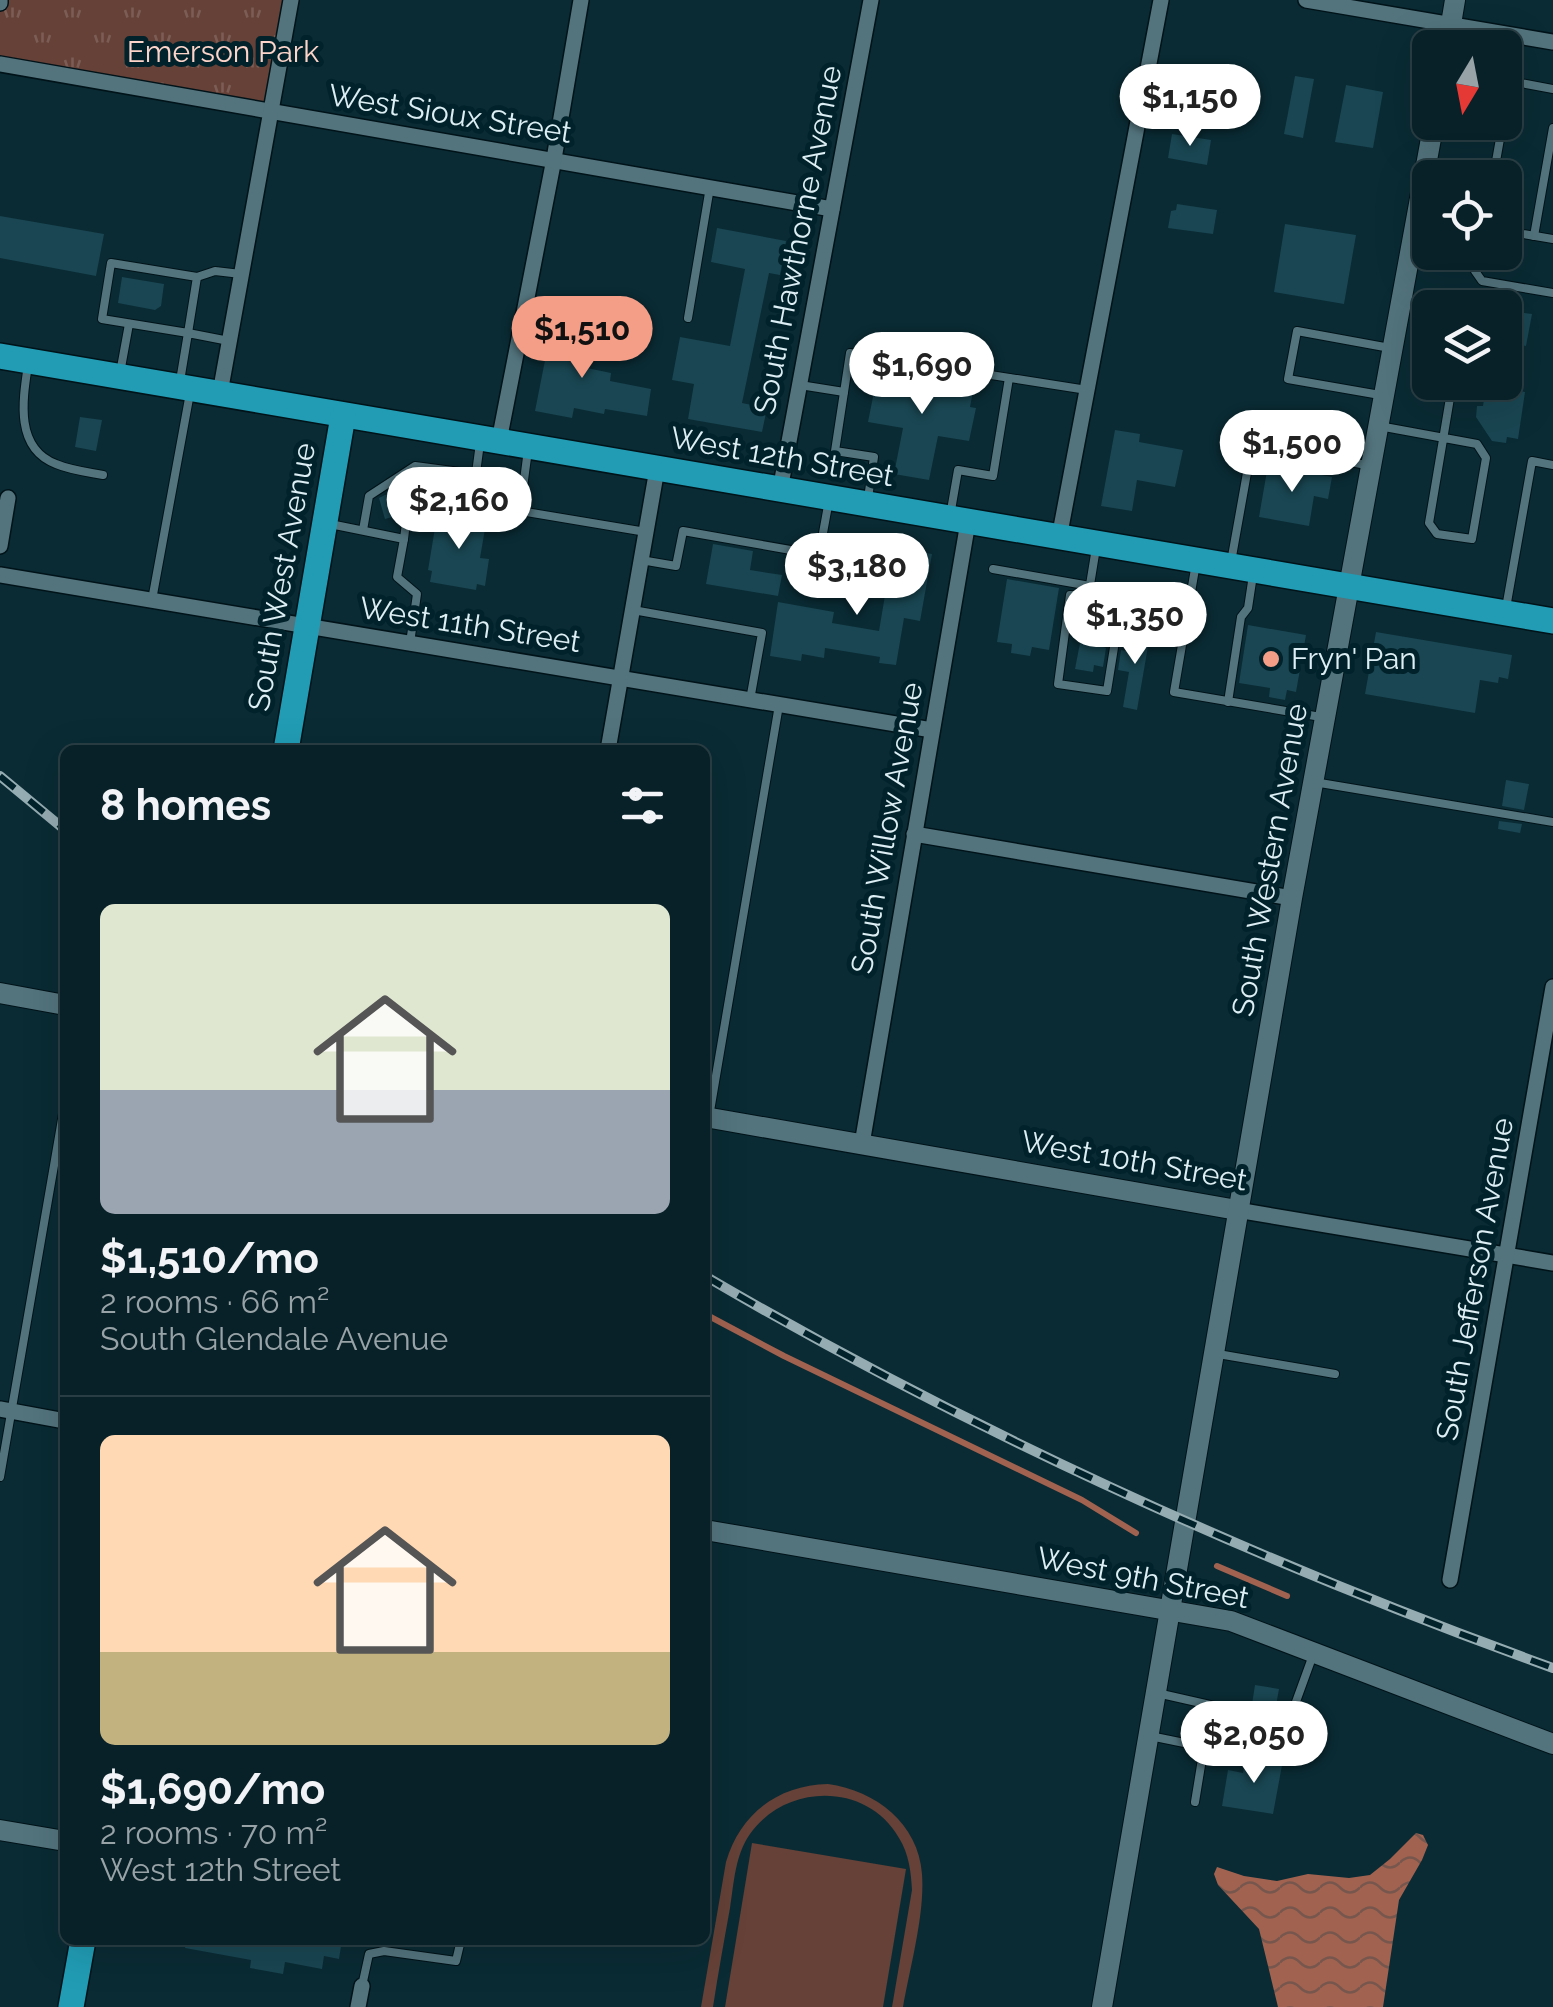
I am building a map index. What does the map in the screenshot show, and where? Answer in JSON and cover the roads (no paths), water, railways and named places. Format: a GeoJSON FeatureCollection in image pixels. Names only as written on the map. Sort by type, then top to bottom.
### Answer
{"type":"FeatureCollection","features":[{"type":"Feature","properties":{"kind":"main road","name":"West 12th Street"},"geometry":{"type":"LineString","coordinates":[[0,356],[1553,622]]}},
{"type":"Feature","properties":{"kind":"main road","name":"South West Avenue"},"geometry":{"type":"LineString","coordinates":[[287,745],[343,416]]}},
{"type":"Feature","properties":{"kind":"main road"},"geometry":{"type":"LineString","coordinates":[[71,2007],[82,1945]]}},
{"type":"Feature","properties":{"kind":"street"},"geometry":{"type":"LineString","coordinates":[[220,393],[291,0]]}},
{"type":"Feature","properties":{"kind":"street"},"geometry":{"type":"LineString","coordinates":[[490,440],[554,159],[581,0]]}},
{"type":"Feature","properties":{"kind":"street","name":"South Hawthorne Avenue"},"geometry":{"type":"LineString","coordinates":[[780,490],[871,0]]}},
{"type":"Feature","properties":{"kind":"street"},"geometry":{"type":"LineString","coordinates":[[1059,538],[1161,0]]}},
{"type":"Feature","properties":{"kind":"street"},"geometry":{"type":"LineString","coordinates":[[1306,0],[1481,30]]}},
{"type":"Feature","properties":{"kind":"street"},"geometry":{"type":"LineString","coordinates":[[1450,30],[1456,0]]}},
{"type":"Feature","properties":{"kind":"street"},"geometry":{"type":"LineString","coordinates":[[1522,37],[1553,42]]}},
{"type":"Feature","properties":{"kind":"street","name":"West Sioux Street"},"geometry":{"type":"LineString","coordinates":[[0,64],[832,208]]}},
{"type":"Feature","properties":{"kind":"street","name":"South Western Avenue"},"geometry":{"type":"LineString","coordinates":[[1102,2007],[1292,898],[1393,348],[1412,266]]}},
{"type":"Feature","properties":{"kind":"street"},"geometry":{"type":"LineString","coordinates":[[609,745],[657,469]]}},
{"type":"Feature","properties":{"kind":"street"},"geometry":{"type":"LineString","coordinates":[[0,546],[8,498]]}},
{"type":"Feature","properties":{"kind":"street","name":"South Willow Avenue"},"geometry":{"type":"LineString","coordinates":[[862,1144],[932,730],[959,520]]}},
{"type":"Feature","properties":{"kind":"street","name":"West 11th Street"},"geometry":{"type":"LineString","coordinates":[[0,575],[932,730]]}},
{"type":"Feature","properties":{"kind":"street"},"geometry":{"type":"LineString","coordinates":[[914,834],[1292,898]]}},
{"type":"Feature","properties":{"kind":"street","name":"South Jefferson Avenue"},"geometry":{"type":"LineString","coordinates":[[1450,1580],[1553,987]]}},
{"type":"Feature","properties":{"kind":"street"},"geometry":{"type":"LineString","coordinates":[[0,994],[60,1004]]}},
{"type":"Feature","properties":{"kind":"street","name":"West 10th Street"},"geometry":{"type":"LineString","coordinates":[[710,1118],[1553,1263]]}},
{"type":"Feature","properties":{"kind":"street"},"geometry":{"type":"LineString","coordinates":[[6,1410],[60,1420]]}},
{"type":"Feature","properties":{"kind":"street","name":"West 9th Street"},"geometry":{"type":"LineString","coordinates":[[710,1531],[1231,1621],[1553,1744]]}},
{"type":"Feature","properties":{"kind":"street"},"geometry":{"type":"LineString","coordinates":[[0,1830],[60,1840]]}},
{"type":"Feature","properties":{"kind":"street"},"geometry":{"type":"LineString","coordinates":[[358,2007],[362,1986]]}},
{"type":"Feature","properties":{"kind":"lane"},"geometry":{"type":"LineString","coordinates":[[1522,83],[1553,88]]}},
{"type":"Feature","properties":{"kind":"lane"},"geometry":{"type":"LineString","coordinates":[[1534,236],[1553,128]]}},
{"type":"Feature","properties":{"kind":"lane"},"geometry":{"type":"LineString","coordinates":[[688,318],[710,187]]}},
{"type":"Feature","properties":{"kind":"lane"},"geometry":{"type":"LineString","coordinates":[[1522,234],[1553,239]]}},
{"type":"Feature","properties":{"kind":"lane"},"geometry":{"type":"LineString","coordinates":[[229,341],[102,319],[111,263],[197,277],[215,270],[241,274]]}},
{"type":"Feature","properties":{"kind":"lane"},"geometry":{"type":"LineString","coordinates":[[1476,270],[1482,281],[1553,292]]}},
{"type":"Feature","properties":{"kind":"lane"},"geometry":{"type":"LineString","coordinates":[[152,600],[185,387],[197,277]]}},
{"type":"Feature","properties":{"kind":"lane"},"geometry":{"type":"LineString","coordinates":[[120,376],[129,324]]}},
{"type":"Feature","properties":{"kind":"lane"},"geometry":{"type":"LineString","coordinates":[[1384,396],[1288,379],[1296,332],[1393,348]]}},
{"type":"Feature","properties":{"kind":"lane"},"geometry":{"type":"LineString","coordinates":[[867,504],[874,457],[834,451],[850,354],[1087,390]]}},
{"type":"Feature","properties":{"kind":"lane"},"geometry":{"type":"LineString","coordinates":[[29,361],[23,421],[41,456],[55,464],[102,475]]}},
{"type":"Feature","properties":{"kind":"lane"},"geometry":{"type":"LineString","coordinates":[[959,520],[958,470],[992,476],[1009,378]]}},
{"type":"Feature","properties":{"kind":"lane"},"geometry":{"type":"LineString","coordinates":[[800,384],[844,392]]}},
{"type":"Feature","properties":{"kind":"lane"},"geometry":{"type":"LineString","coordinates":[[1379,426],[1443,438],[1478,444],[1486,458],[1472,539],[1437,534],[1429,523],[1443,438],[1450,400]]}},
{"type":"Feature","properties":{"kind":"lane"},"geometry":{"type":"LineString","coordinates":[[472,503],[475,474],[490,440]]}},
{"type":"Feature","properties":{"kind":"lane"},"geometry":{"type":"LineString","coordinates":[[1228,702],[1241,617],[1248,608],[1242,569],[1252,445],[1372,465]]}},
{"type":"Feature","properties":{"kind":"lane"},"geometry":{"type":"LineString","coordinates":[[520,510],[528,446]]}},
{"type":"Feature","properties":{"kind":"lane"},"geometry":{"type":"LineString","coordinates":[[1505,613],[1532,461],[1553,465]]}},
{"type":"Feature","properties":{"kind":"lane"},"geometry":{"type":"LineString","coordinates":[[363,530],[368,496],[415,466],[475,474]]}},
{"type":"Feature","properties":{"kind":"lane"},"geometry":{"type":"LineString","coordinates":[[427,468],[430,483]]}},
{"type":"Feature","properties":{"kind":"lane"},"geometry":{"type":"LineString","coordinates":[[394,480],[397,492]]}},
{"type":"Feature","properties":{"kind":"lane"},"geometry":{"type":"LineString","coordinates":[[641,560],[676,566],[682,530],[819,554],[829,498]]}},
{"type":"Feature","properties":{"kind":"lane"},"geometry":{"type":"LineString","coordinates":[[410,644],[417,594],[397,576],[405,519],[472,503],[646,532]]}},
{"type":"Feature","properties":{"kind":"lane"},"geometry":{"type":"LineString","coordinates":[[325,523],[404,539]]}},
{"type":"Feature","properties":{"kind":"lane"},"geometry":{"type":"LineString","coordinates":[[1088,598],[1096,544]]}},
{"type":"Feature","properties":{"kind":"lane"},"geometry":{"type":"LineString","coordinates":[[1196,561],[1174,692],[1326,718]]}},
{"type":"Feature","properties":{"kind":"lane"},"geometry":{"type":"LineString","coordinates":[[994,569],[1090,586]]}},
{"type":"Feature","properties":{"kind":"lane"},"geometry":{"type":"LineString","coordinates":[[1070,596],[1088,598],[1121,604],[1107,691],[1058,684],[1070,596]]}},
{"type":"Feature","properties":{"kind":"lane"},"geometry":{"type":"LineString","coordinates":[[632,610],[762,634],[750,700]]}},
{"type":"Feature","properties":{"kind":"lane"},"geometry":{"type":"LineString","coordinates":[[710,1100],[779,705]]}},
{"type":"Feature","properties":{"kind":"lane"},"geometry":{"type":"LineString","coordinates":[[1314,782],[1553,822]]}},
{"type":"Feature","properties":{"kind":"lane"},"geometry":{"type":"LineString","coordinates":[[0,1477],[6,1410],[60,1128]]}},
{"type":"Feature","properties":{"kind":"lane"},"geometry":{"type":"LineString","coordinates":[[1214,1353],[1335,1374]]}},
{"type":"Feature","properties":{"kind":"lane"},"geometry":{"type":"LineString","coordinates":[[1150,1736],[1204,1748],[1228,1744],[1277,1754],[1313,1653]]}},
{"type":"Feature","properties":{"kind":"lane"},"geometry":{"type":"LineString","coordinates":[[1157,1692],[1232,1710]]}},
{"type":"Feature","properties":{"kind":"lane"},"geometry":{"type":"LineString","coordinates":[[1195,1802],[1204,1748]]}},
{"type":"Feature","properties":{"kind":"lane"},"geometry":{"type":"LineString","coordinates":[[362,1986],[369,1954],[384,1951],[456,1961],[460,1945]]}},
{"type":"Feature","properties":{"kind":"water"},"geometry":{"type":"Polygon","coordinates":[[[1416,1833],[1423,1835],[1428,1845],[1399,1900],[1383,2007],[1278,2007],[1259,1929],[1218,1885],[1214,1874],[1217,1867],[1277,1881],[1308,1874],[1349,1878],[1370,1875],[1416,1833]]]}},
{"type":"Feature","properties":{"kind":"waterway"},"geometry":{"type":"LineString","coordinates":[[710,1317],[1082,1500],[1136,1533]]}},
{"type":"Feature","properties":{"kind":"waterway"},"geometry":{"type":"LineString","coordinates":[[1217,1566],[1287,1596]]}},
{"type":"Feature","properties":{"kind":"railway"},"geometry":{"type":"LineString","coordinates":[[0,776],[60,826]]}},
{"type":"Feature","properties":{"kind":"railway"},"geometry":{"type":"LineString","coordinates":[[710,1279],[910,1389],[1120,1492],[1334,1584],[1553,1668]]}},
{"type":"Feature","properties":{"kind":"place","name":"Fryn' Pan"},"geometry":{"type":"Point","coordinates":[1271,659]}},
{"type":"Feature","properties":{"kind":"park label","name":"Emerson Park"},"geometry":{"type":"Point","coordinates":[223,52]}}]}
